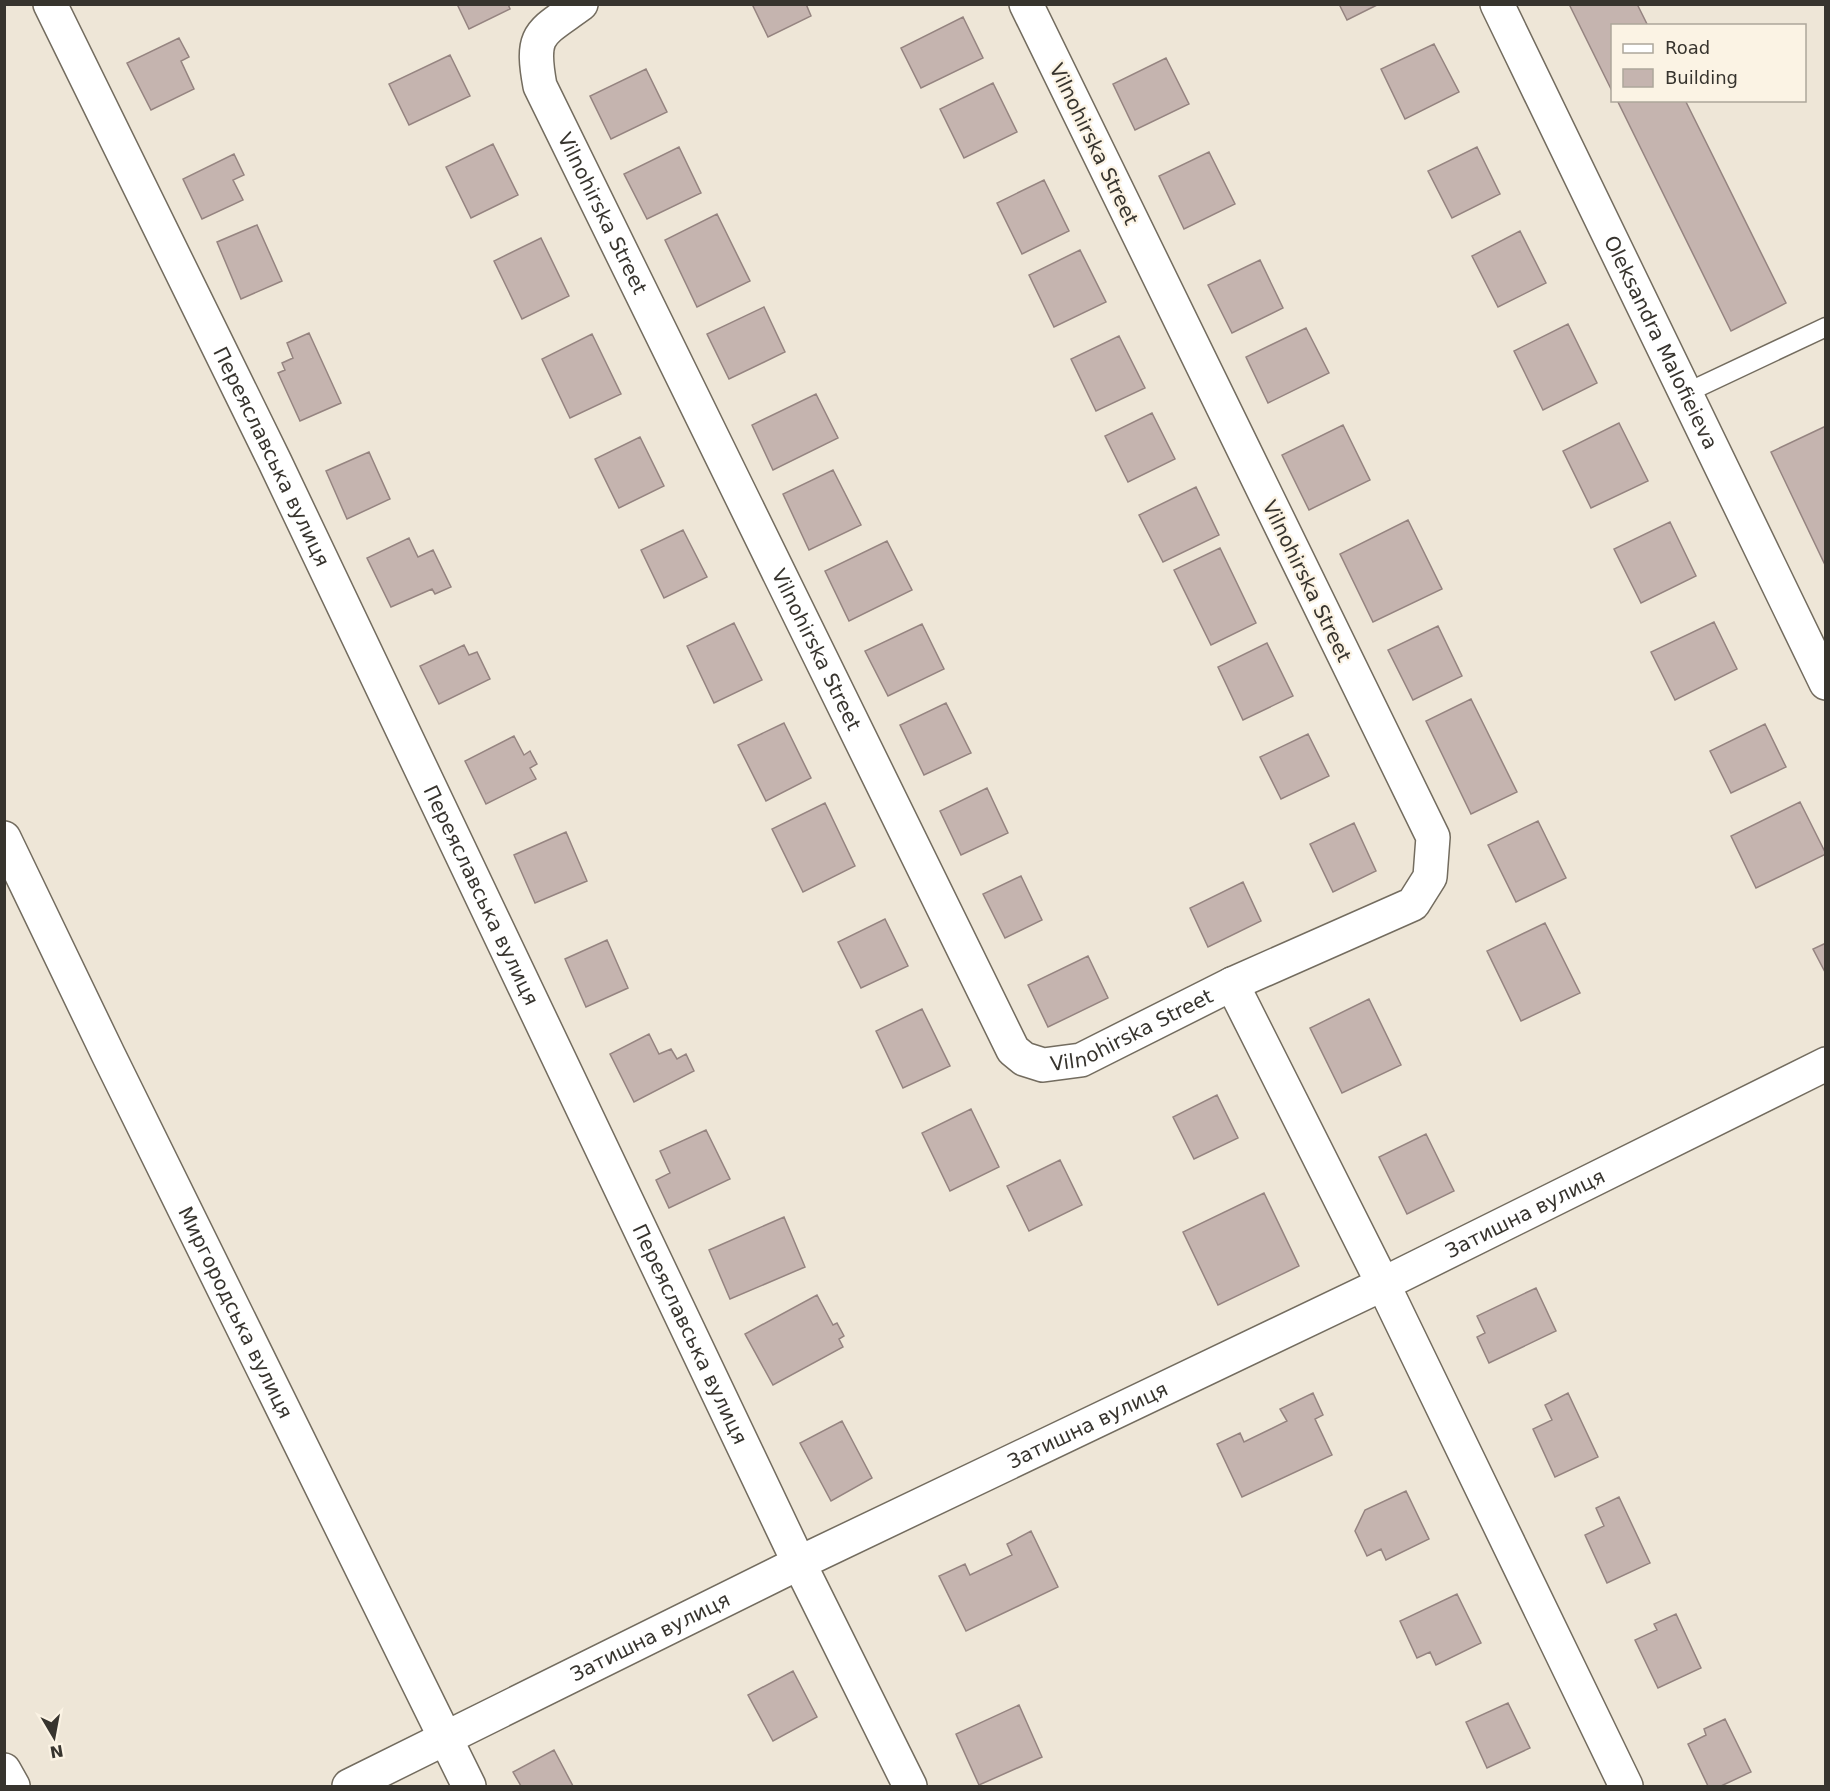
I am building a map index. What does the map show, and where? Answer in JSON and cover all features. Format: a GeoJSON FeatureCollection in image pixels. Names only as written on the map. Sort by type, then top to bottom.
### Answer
{"type":"FeatureCollection","features":[{"type":"Feature","properties":{"kind":"street","name":"Переяславська вулиця"},"geometry":{"type":"LineString","coordinates":[[50,4],[275,462],[799,1563],[910,1786]]}},
{"type":"Feature","properties":{"kind":"street","name":"Vilnohirska Street"},"geometry":{"type":"LineString","coordinates":[[581,4],[549,27],[537,42],[536,63],[540,86],[1013,1050],[1024,1059],[1043,1065],[1081,1060],[1233,984],[1413,904],[1430,877],[1433,837],[1026,4]]}},
{"type":"Feature","properties":{"kind":"street","name":"Oleksandra Malofieieva"},"geometry":{"type":"LineString","coordinates":[[1497,4],[1826,683]]}},
{"type":"Feature","properties":{"kind":"street","name":"Миргородська вулиця"},"geometry":{"type":"LineString","coordinates":[[4,838],[113,1065],[469,1786]]}},
{"type":"Feature","properties":{"kind":"street"},"geometry":{"type":"LineString","coordinates":[[1233,984],[1383,1284],[1626,1786]]}},
{"type":"Feature","properties":{"kind":"street","name":"Затишна вулиця"},"geometry":{"type":"LineString","coordinates":[[349,1786],[799,1563],[1383,1284],[1826,1064]]}},
{"type":"Feature","properties":{"kind":"street"},"geometry":{"type":"LineString","coordinates":[[4,1770],[13,1786]]}},
{"type":"Feature","properties":{"kind":"lane"},"geometry":{"type":"LineString","coordinates":[[1686,393],[1826,327]]}},
{"type":"Feature","properties":{"kind":"building"},"geometry":{"type":"Polygon","coordinates":[[[457,4],[508,4],[510,9],[469,29],[457,4]]]}},
{"type":"Feature","properties":{"kind":"building"},"geometry":{"type":"Polygon","coordinates":[[[752,4],[806,4],[811,16],[768,37],[752,4]]]}},
{"type":"Feature","properties":{"kind":"building"},"geometry":{"type":"Polygon","coordinates":[[[1339,4],[1379,4],[1347,20],[1339,4]]]}},
{"type":"Feature","properties":{"kind":"building"},"geometry":{"type":"Polygon","coordinates":[[[1569,4],[1637,4],[1647,24],[1611,24],[1611,89],[1569,4]]]}},
{"type":"Feature","properties":{"kind":"building"},"geometry":{"type":"Polygon","coordinates":[[[963,17],[983,58],[921,88],[901,48],[963,17]]]}},
{"type":"Feature","properties":{"kind":"building"},"geometry":{"type":"Polygon","coordinates":[[[179,38],[189,57],[181,61],[194,89],[151,110],[127,63],[179,38]]]}},
{"type":"Feature","properties":{"kind":"building"},"geometry":{"type":"Polygon","coordinates":[[[1434,44],[1459,92],[1405,119],[1381,69],[1434,44]]]}},
{"type":"Feature","properties":{"kind":"building"},"geometry":{"type":"Polygon","coordinates":[[[450,55],[470,96],[409,125],[389,84],[450,55]]]}},
{"type":"Feature","properties":{"kind":"building"},"geometry":{"type":"Polygon","coordinates":[[[1166,58],[1189,104],[1135,130],[1113,84],[1166,58]]]}},
{"type":"Feature","properties":{"kind":"building"},"geometry":{"type":"Polygon","coordinates":[[[646,69],[667,112],[611,139],[590,96],[646,69]]]}},
{"type":"Feature","properties":{"kind":"building"},"geometry":{"type":"Polygon","coordinates":[[[993,83],[1017,132],[964,158],[940,109],[993,83]]]}},
{"type":"Feature","properties":{"kind":"building"},"geometry":{"type":"Polygon","coordinates":[[[1618,102],[1686,102],[1786,303],[1731,331],[1618,102]]]}},
{"type":"Feature","properties":{"kind":"building"},"geometry":{"type":"Polygon","coordinates":[[[493,144],[518,195],[471,218],[446,167],[493,144]]]}},
{"type":"Feature","properties":{"kind":"building"},"geometry":{"type":"Polygon","coordinates":[[[679,147],[701,193],[647,219],[624,174],[679,147]]]}},
{"type":"Feature","properties":{"kind":"building"},"geometry":{"type":"Polygon","coordinates":[[[1477,147],[1500,194],[1452,218],[1428,171],[1477,147]]]}},
{"type":"Feature","properties":{"kind":"building"},"geometry":{"type":"Polygon","coordinates":[[[1209,152],[1235,204],[1184,229],[1159,176],[1209,152]]]}},
{"type":"Feature","properties":{"kind":"building"},"geometry":{"type":"Polygon","coordinates":[[[234,154],[244,175],[233,180],[243,200],[202,219],[183,179],[234,154]]]}},
{"type":"Feature","properties":{"kind":"building"},"geometry":{"type":"Polygon","coordinates":[[[1044,180],[1069,231],[1022,254],[997,203],[1044,180]]]}},
{"type":"Feature","properties":{"kind":"building"},"geometry":{"type":"Polygon","coordinates":[[[717,214],[750,281],[697,307],[665,240],[717,214]]]}},
{"type":"Feature","properties":{"kind":"building"},"geometry":{"type":"Polygon","coordinates":[[[257,225],[282,281],[241,299],[217,242],[257,225]]]}},
{"type":"Feature","properties":{"kind":"building"},"geometry":{"type":"Polygon","coordinates":[[[1520,231],[1546,283],[1498,307],[1472,256],[1520,231]]]}},
{"type":"Feature","properties":{"kind":"building"},"geometry":{"type":"Polygon","coordinates":[[[541,238],[569,296],[522,319],[494,261],[541,238]]]}},
{"type":"Feature","properties":{"kind":"building"},"geometry":{"type":"Polygon","coordinates":[[[1080,250],[1106,302],[1054,327],[1029,275],[1080,250]]]}},
{"type":"Feature","properties":{"kind":"building"},"geometry":{"type":"Polygon","coordinates":[[[1260,260],[1283,308],[1232,333],[1208,285],[1260,260]]]}},
{"type":"Feature","properties":{"kind":"building"},"geometry":{"type":"Polygon","coordinates":[[[764,307],[785,352],[729,379],[707,334],[764,307]]]}},
{"type":"Feature","properties":{"kind":"building"},"geometry":{"type":"Polygon","coordinates":[[[1568,324],[1597,383],[1543,410],[1514,351],[1568,324]]]}},
{"type":"Feature","properties":{"kind":"building"},"geometry":{"type":"Polygon","coordinates":[[[1306,328],[1329,373],[1268,403],[1246,357],[1306,328]]]}},
{"type":"Feature","properties":{"kind":"building"},"geometry":{"type":"Polygon","coordinates":[[[309,333],[341,403],[300,421],[278,373],[285,370],[282,363],[293,358],[287,343],[309,333]]]}},
{"type":"Feature","properties":{"kind":"building"},"geometry":{"type":"Polygon","coordinates":[[[592,334],[621,394],[570,418],[542,359],[592,334]]]}},
{"type":"Feature","properties":{"kind":"building"},"geometry":{"type":"Polygon","coordinates":[[[1119,336],[1145,388],[1096,411],[1071,359],[1119,336]]]}},
{"type":"Feature","properties":{"kind":"building"},"geometry":{"type":"Polygon","coordinates":[[[816,394],[838,438],[773,470],[752,425],[816,394]]]}},
{"type":"Feature","properties":{"kind":"building"},"geometry":{"type":"Polygon","coordinates":[[[1152,413],[1175,459],[1128,482],[1105,436],[1152,413]]]}},
{"type":"Feature","properties":{"kind":"building"},"geometry":{"type":"Polygon","coordinates":[[[1619,423],[1648,481],[1591,508],[1563,451],[1619,423]]]}},
{"type":"Feature","properties":{"kind":"building"},"geometry":{"type":"Polygon","coordinates":[[[1343,425],[1370,480],[1309,510],[1282,455],[1343,425]]]}},
{"type":"Feature","properties":{"kind":"building"},"geometry":{"type":"Polygon","coordinates":[[[1826,426],[1826,567],[1771,452],[1826,426]]]}},
{"type":"Feature","properties":{"kind":"building"},"geometry":{"type":"Polygon","coordinates":[[[640,437],[664,486],[619,508],[595,459],[640,437]]]}},
{"type":"Feature","properties":{"kind":"building"},"geometry":{"type":"Polygon","coordinates":[[[369,452],[390,499],[347,519],[326,471],[369,452]]]}},
{"type":"Feature","properties":{"kind":"building"},"geometry":{"type":"Polygon","coordinates":[[[833,470],[861,525],[809,550],[783,494],[833,470]]]}},
{"type":"Feature","properties":{"kind":"building"},"geometry":{"type":"Polygon","coordinates":[[[1196,487],[1219,535],[1163,562],[1139,515],[1196,487]]]}},
{"type":"Feature","properties":{"kind":"building"},"geometry":{"type":"Polygon","coordinates":[[[1408,520],[1442,589],[1373,622],[1340,554],[1408,520]]]}},
{"type":"Feature","properties":{"kind":"building"},"geometry":{"type":"Polygon","coordinates":[[[1670,522],[1696,576],[1641,603],[1614,549],[1670,522]]]}},
{"type":"Feature","properties":{"kind":"building"},"geometry":{"type":"Polygon","coordinates":[[[683,530],[707,577],[664,598],[641,550],[683,530]]]}},
{"type":"Feature","properties":{"kind":"building"},"geometry":{"type":"Polygon","coordinates":[[[409,538],[418,557],[433,550],[451,587],[435,594],[432,589],[391,607],[367,558],[409,538]]]}},
{"type":"Feature","properties":{"kind":"building"},"geometry":{"type":"Polygon","coordinates":[[[887,541],[912,590],[849,621],[825,571],[887,541]]]}},
{"type":"Feature","properties":{"kind":"building"},"geometry":{"type":"Polygon","coordinates":[[[1220,548],[1256,623],[1211,645],[1174,570],[1220,548]]]}},
{"type":"Feature","properties":{"kind":"building"},"geometry":{"type":"Polygon","coordinates":[[[1714,622],[1737,669],[1675,700],[1651,652],[1714,622]]]}},
{"type":"Feature","properties":{"kind":"building"},"geometry":{"type":"Polygon","coordinates":[[[734,623],[762,680],[714,703],[687,646],[734,623]]]}},
{"type":"Feature","properties":{"kind":"building"},"geometry":{"type":"Polygon","coordinates":[[[922,624],[944,669],[888,696],[865,651],[922,624]]]}},
{"type":"Feature","properties":{"kind":"building"},"geometry":{"type":"Polygon","coordinates":[[[1438,626],[1462,676],[1413,700],[1388,650],[1438,626]]]}},
{"type":"Feature","properties":{"kind":"building"},"geometry":{"type":"Polygon","coordinates":[[[1267,643],[1293,696],[1243,720],[1218,667],[1267,643]]]}},
{"type":"Feature","properties":{"kind":"building"},"geometry":{"type":"Polygon","coordinates":[[[464,645],[469,655],[477,652],[490,679],[439,704],[420,666],[464,645]]]}},
{"type":"Feature","properties":{"kind":"building"},"geometry":{"type":"Polygon","coordinates":[[[1471,699],[1517,792],[1471,814],[1426,721],[1471,699]]]}},
{"type":"Feature","properties":{"kind":"building"},"geometry":{"type":"Polygon","coordinates":[[[946,703],[971,753],[924,775],[900,725],[946,703]]]}},
{"type":"Feature","properties":{"kind":"building"},"geometry":{"type":"Polygon","coordinates":[[[784,723],[811,778],[766,801],[738,745],[784,723]]]}},
{"type":"Feature","properties":{"kind":"building"},"geometry":{"type":"Polygon","coordinates":[[[1765,724],[1786,767],[1731,793],[1710,751],[1765,724]]]}},
{"type":"Feature","properties":{"kind":"building"},"geometry":{"type":"Polygon","coordinates":[[[1308,734],[1329,776],[1281,799],[1260,757],[1308,734]]]}},
{"type":"Feature","properties":{"kind":"building"},"geometry":{"type":"Polygon","coordinates":[[[514,736],[524,755],[530,751],[537,764],[530,768],[536,779],[486,804],[465,761],[514,736]]]}},
{"type":"Feature","properties":{"kind":"building"},"geometry":{"type":"Polygon","coordinates":[[[987,788],[1008,833],[961,855],[940,811],[987,788]]]}},
{"type":"Feature","properties":{"kind":"building"},"geometry":{"type":"Polygon","coordinates":[[[1800,802],[1826,854],[1756,888],[1731,836],[1800,802]]]}},
{"type":"Feature","properties":{"kind":"building"},"geometry":{"type":"Polygon","coordinates":[[[825,803],[855,866],[803,892],[772,829],[825,803]]]}},
{"type":"Feature","properties":{"kind":"building"},"geometry":{"type":"Polygon","coordinates":[[[1538,821],[1566,878],[1516,902],[1488,845],[1538,821]]]}},
{"type":"Feature","properties":{"kind":"building"},"geometry":{"type":"Polygon","coordinates":[[[1354,823],[1376,871],[1333,892],[1310,844],[1354,823]]]}},
{"type":"Feature","properties":{"kind":"building"},"geometry":{"type":"Polygon","coordinates":[[[566,832],[587,881],[535,903],[514,855],[566,832]]]}},
{"type":"Feature","properties":{"kind":"building"},"geometry":{"type":"Polygon","coordinates":[[[1021,876],[1042,920],[1005,938],[983,894],[1021,876]]]}},
{"type":"Feature","properties":{"kind":"building"},"geometry":{"type":"Polygon","coordinates":[[[1243,882],[1261,921],[1208,947],[1190,908],[1243,882]]]}},
{"type":"Feature","properties":{"kind":"building"},"geometry":{"type":"Polygon","coordinates":[[[885,919],[908,966],[861,988],[838,942],[885,919]]]}},
{"type":"Feature","properties":{"kind":"building"},"geometry":{"type":"Polygon","coordinates":[[[1545,923],[1580,993],[1521,1021],[1487,951],[1545,923]]]}},
{"type":"Feature","properties":{"kind":"building"},"geometry":{"type":"Polygon","coordinates":[[[607,940],[628,988],[586,1007],[565,959],[607,940]]]}},
{"type":"Feature","properties":{"kind":"building"},"geometry":{"type":"Polygon","coordinates":[[[1826,943],[1826,974],[1813,949],[1826,943]]]}},
{"type":"Feature","properties":{"kind":"building"},"geometry":{"type":"Polygon","coordinates":[[[1088,956],[1108,998],[1048,1027],[1028,985],[1088,956]]]}},
{"type":"Feature","properties":{"kind":"building"},"geometry":{"type":"Polygon","coordinates":[[[1369,999],[1401,1065],[1342,1093],[1310,1028],[1369,999]]]}},
{"type":"Feature","properties":{"kind":"building"},"geometry":{"type":"Polygon","coordinates":[[[922,1009],[950,1066],[903,1088],[876,1031],[922,1009]]]}},
{"type":"Feature","properties":{"kind":"building"},"geometry":{"type":"Polygon","coordinates":[[[649,1034],[659,1054],[671,1049],[677,1059],[686,1054],[694,1071],[634,1102],[610,1054],[649,1034]]]}},
{"type":"Feature","properties":{"kind":"building"},"geometry":{"type":"Polygon","coordinates":[[[1217,1095],[1238,1138],[1194,1159],[1173,1117],[1217,1095]]]}},
{"type":"Feature","properties":{"kind":"building"},"geometry":{"type":"Polygon","coordinates":[[[971,1109],[999,1167],[950,1191],[922,1133],[971,1109]]]}},
{"type":"Feature","properties":{"kind":"building"},"geometry":{"type":"Polygon","coordinates":[[[706,1130],[730,1179],[669,1208],[656,1180],[670,1173],[660,1151],[706,1130]]]}},
{"type":"Feature","properties":{"kind":"building"},"geometry":{"type":"Polygon","coordinates":[[[1426,1134],[1454,1191],[1407,1214],[1379,1157],[1426,1134]]]}},
{"type":"Feature","properties":{"kind":"building"},"geometry":{"type":"Polygon","coordinates":[[[1060,1160],[1082,1205],[1029,1231],[1007,1186],[1060,1160]]]}},
{"type":"Feature","properties":{"kind":"building"},"geometry":{"type":"Polygon","coordinates":[[[1264,1193],[1299,1266],[1218,1305],[1183,1232],[1264,1193]]]}},
{"type":"Feature","properties":{"kind":"building"},"geometry":{"type":"Polygon","coordinates":[[[784,1217],[805,1267],[730,1299],[709,1250],[784,1217]]]}},
{"type":"Feature","properties":{"kind":"building"},"geometry":{"type":"Polygon","coordinates":[[[1536,1288],[1556,1331],[1489,1363],[1477,1337],[1485,1333],[1477,1316],[1536,1288]]]}},
{"type":"Feature","properties":{"kind":"building"},"geometry":{"type":"Polygon","coordinates":[[[817,1295],[833,1325],[837,1323],[844,1336],[839,1339],[843,1347],[773,1385],[745,1334],[817,1295]]]}},
{"type":"Feature","properties":{"kind":"building"},"geometry":{"type":"Polygon","coordinates":[[[1313,1393],[1323,1415],[1315,1419],[1332,1455],[1242,1497],[1217,1444],[1240,1433],[1244,1442],[1287,1421],[1280,1409],[1313,1393]]]}},
{"type":"Feature","properties":{"kind":"building"},"geometry":{"type":"Polygon","coordinates":[[[1568,1393],[1598,1457],[1555,1477],[1533,1429],[1552,1420],[1545,1405],[1568,1393]]]}},
{"type":"Feature","properties":{"kind":"building"},"geometry":{"type":"Polygon","coordinates":[[[842,1421],[872,1478],[831,1501],[800,1443],[842,1421]]]}},
{"type":"Feature","properties":{"kind":"building"},"geometry":{"type":"Polygon","coordinates":[[[1406,1491],[1429,1539],[1386,1560],[1381,1549],[1367,1556],[1355,1531],[1365,1510],[1406,1491]]]}},
{"type":"Feature","properties":{"kind":"building"},"geometry":{"type":"Polygon","coordinates":[[[1619,1497],[1650,1563],[1607,1583],[1585,1535],[1604,1526],[1596,1508],[1619,1497]]]}},
{"type":"Feature","properties":{"kind":"building"},"geometry":{"type":"Polygon","coordinates":[[[1031,1531],[1058,1587],[966,1631],[939,1576],[965,1564],[970,1575],[1012,1555],[1007,1544],[1031,1531]]]}},
{"type":"Feature","properties":{"kind":"building"},"geometry":{"type":"Polygon","coordinates":[[[1457,1594],[1481,1643],[1436,1665],[1430,1652],[1417,1658],[1400,1621],[1457,1594]]]}},
{"type":"Feature","properties":{"kind":"building"},"geometry":{"type":"Polygon","coordinates":[[[1676,1614],[1701,1668],[1658,1688],[1635,1640],[1657,1630],[1654,1624],[1676,1614]]]}},
{"type":"Feature","properties":{"kind":"building"},"geometry":{"type":"Polygon","coordinates":[[[793,1671],[817,1717],[773,1741],[748,1695],[793,1671]]]}},
{"type":"Feature","properties":{"kind":"building"},"geometry":{"type":"Polygon","coordinates":[[[1508,1703],[1530,1748],[1487,1768],[1466,1722],[1508,1703]]]}},
{"type":"Feature","properties":{"kind":"building"},"geometry":{"type":"Polygon","coordinates":[[[1019,1705],[1042,1757],[979,1785],[956,1734],[1019,1705]]]}},
{"type":"Feature","properties":{"kind":"building"},"geometry":{"type":"Polygon","coordinates":[[[1725,1719],[1751,1772],[1721,1786],[1708,1786],[1688,1744],[1706,1735],[1704,1729],[1725,1719]]]}},
{"type":"Feature","properties":{"kind":"building"},"geometry":{"type":"Polygon","coordinates":[[[554,1750],[573,1786],[521,1786],[513,1772],[554,1750]]]}}]}
